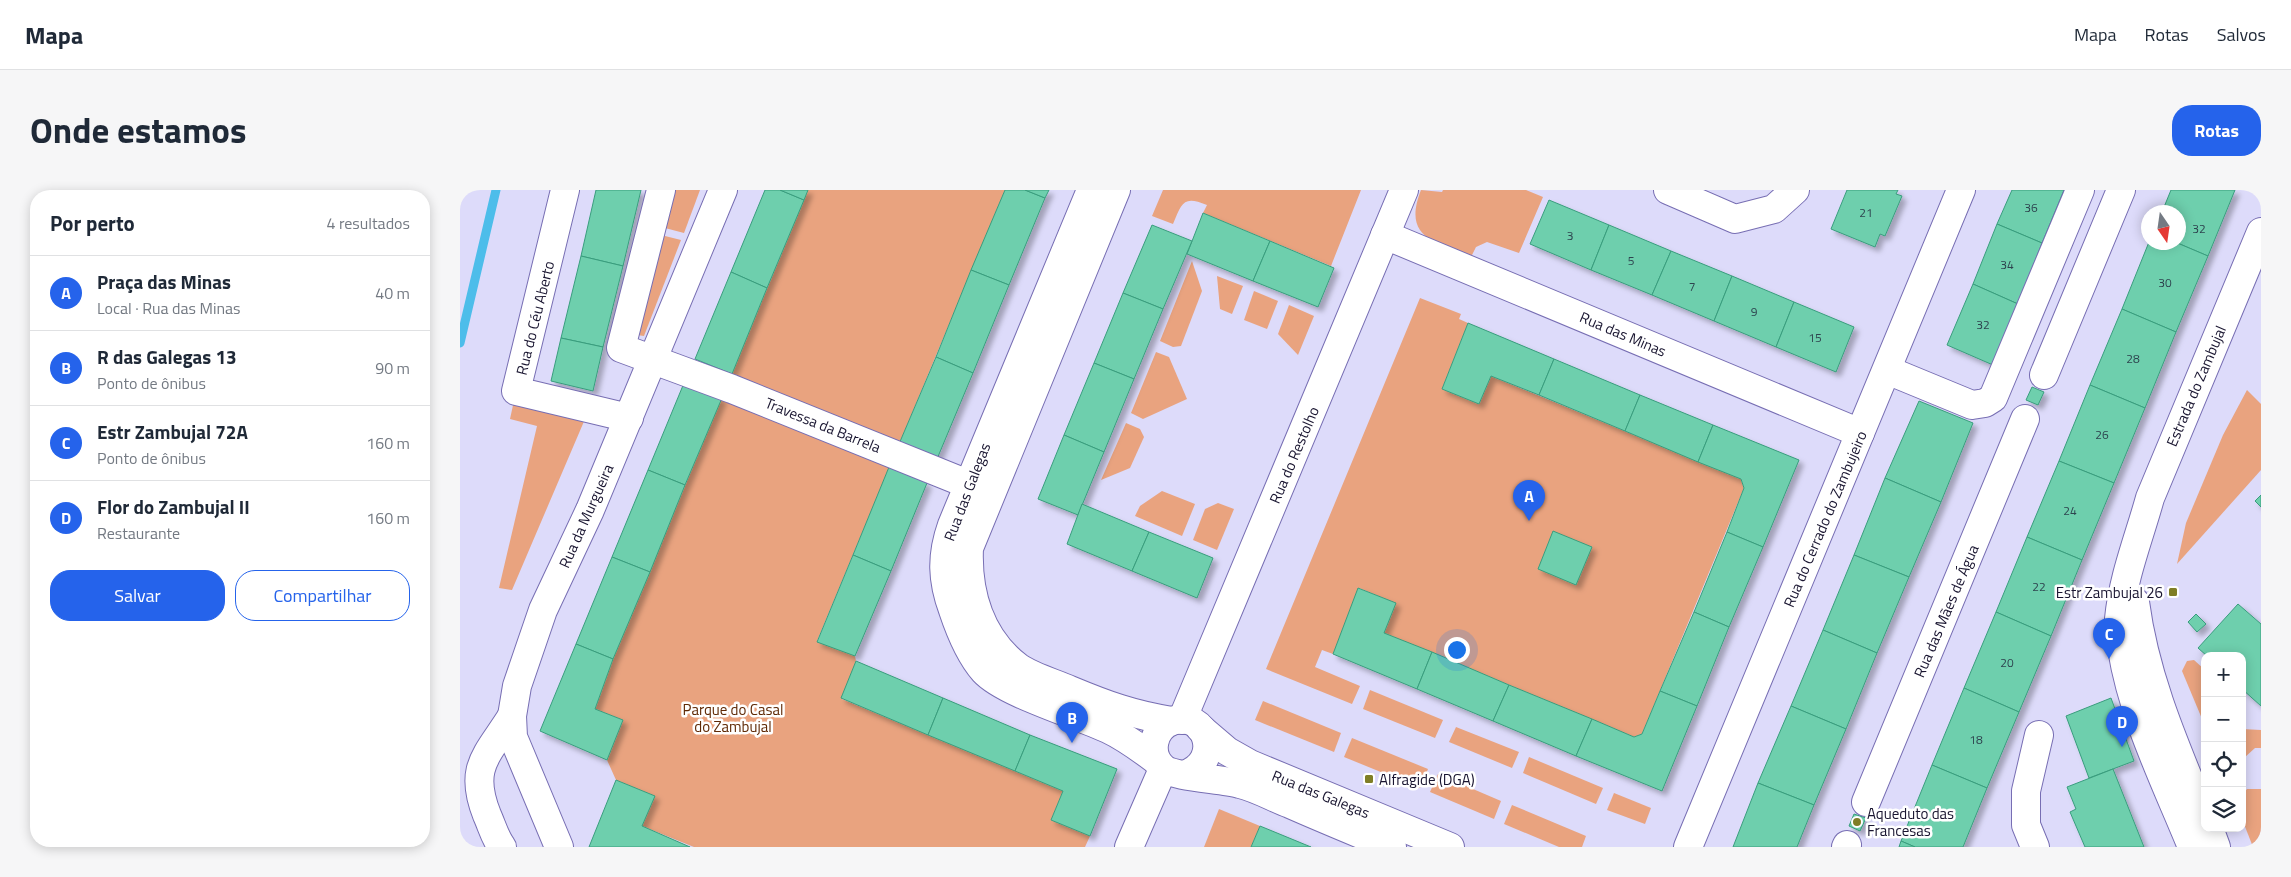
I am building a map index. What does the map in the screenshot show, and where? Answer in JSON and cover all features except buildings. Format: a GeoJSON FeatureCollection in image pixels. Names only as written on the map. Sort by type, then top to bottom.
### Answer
{"type":"FeatureCollection","features":[{"type":"Feature","properties":{"kind":"street","name":"Rua do Céu Aberto"},"geometry":{"type":"LineString","coordinates":[[565,190],[516,391],[629,418]]}},
{"type":"Feature","properties":{"kind":"street"},"geometry":{"type":"LineString","coordinates":[[654,358],[621,348],[661,190]]}},
{"type":"Feature","properties":{"kind":"street","name":"Rua da Murgueira"},"geometry":{"type":"LineString","coordinates":[[559,847],[520,756],[514,737],[512,716],[517,686],[543,610],[590,510],[723,190]]}},
{"type":"Feature","properties":{"kind":"street","name":"Rua das Galegas"},"geometry":{"type":"LineString","coordinates":[[1091,190],[980,489],[968,548],[968,574],[972,598],[984,627],[1001,652],[1019,668],[1117,710],[1185,723],[1250,764],[1450,847]]}},
{"type":"Feature","properties":{"kind":"street","name":"Rua das Galegas"},"geometry":{"type":"LineString","coordinates":[[1116,190],[980,489],[947,540],[943,575],[956,621],[973,656],[985,672],[1002,684],[1109,729],[1129,740],[1168,768],[1242,784],[1392,847]]}},
{"type":"Feature","properties":{"kind":"street","name":"Rua do Restolho"},"geometry":{"type":"LineString","coordinates":[[1185,723],[1404,190]]}},
{"type":"Feature","properties":{"kind":"street"},"geometry":{"type":"LineString","coordinates":[[1668,190],[1735,219],[1774,209],[1795,190]]}},
{"type":"Feature","properties":{"kind":"street","name":"Rua do Cerrado do Zambujeiro"},"geometry":{"type":"LineString","coordinates":[[1688,847],[1962,190]]}},
{"type":"Feature","properties":{"kind":"street"},"geometry":{"type":"LineString","coordinates":[[1887,370],[1972,405],[1985,403],[1993,398],[2080,190]]}},
{"type":"Feature","properties":{"kind":"street"},"geometry":{"type":"LineString","coordinates":[[2044,376],[2121,190]]}},
{"type":"Feature","properties":{"kind":"street","name":"Estrada do Zambujal"},"geometry":{"type":"LineString","coordinates":[[2192,847],[2139,715],[2126,672],[2118,622],[2125,577],[2138,543],[2150,498],[2261,232]]}},
{"type":"Feature","properties":{"kind":"street","name":"Rua das Minas"},"geometry":{"type":"LineString","coordinates":[[1385,235],[1860,433]]}},
{"type":"Feature","properties":{"kind":"street","name":"Travessa da Barrela"},"geometry":{"type":"LineString","coordinates":[[654,358],[980,489]]}},
{"type":"Feature","properties":{"kind":"street","name":"Rua das Mães de Água"},"geometry":{"type":"LineString","coordinates":[[1866,802],[2025,419]]}},
{"type":"Feature","properties":{"kind":"street","name":"Estrada do Zambujal"},"geometry":{"type":"LineString","coordinates":[[2138,543],[2133,587],[2139,634],[2156,696],[2201,809]]}},
{"type":"Feature","properties":{"kind":"street"},"geometry":{"type":"LineString","coordinates":[[502,847],[480,796],[478,784],[479,770],[512,716]]}},
{"type":"Feature","properties":{"kind":"street"},"geometry":{"type":"LineString","coordinates":[[1185,723],[1206,736],[1208,746],[1207,756],[1202,765],[1194,772],[1168,768],[1153,748],[1155,737],[1162,728],[1185,723]]}},
{"type":"Feature","properties":{"kind":"street"},"geometry":{"type":"LineString","coordinates":[[2035,847],[2026,825],[2026,791],[2039,736]]}},
{"type":"Feature","properties":{"kind":"street"},"geometry":{"type":"LineString","coordinates":[[1129,847],[1168,768]]}},
{"type":"Feature","properties":{"kind":"street"},"geometry":{"type":"LineString","coordinates":[[2210,832],[2216,847]]}},
{"type":"Feature","properties":{"kind":"green space"},"geometry":{"type":"Polygon","coordinates":[[[675,190],[700,190],[684,233],[665,228],[675,190]]]}},
{"type":"Feature","properties":{"kind":"green space","name":"Parque do Casal do Zambujal"},"geometry":{"type":"Polygon","coordinates":[[[808,190],[1005,190],[817,641],[855,656],[856,661],[842,699],[1063,791],[1051,820],[1090,836],[1085,847],[694,847],[642,826],[654,796],[616,780],[607,760],[623,720],[595,709],[613,659],[808,190]]]}},
{"type":"Feature","properties":{"kind":"green space"},"geometry":{"type":"Polygon","coordinates":[[[1163,190],[1361,190],[1331,266],[1203,213],[1207,205],[1199,202],[1188,201],[1184,203],[1173,224],[1152,216],[1163,190]]]}},
{"type":"Feature","properties":{"kind":"green space"},"geometry":{"type":"Polygon","coordinates":[[[1421,190],[1442,192],[1443,190],[1526,190],[1543,197],[1519,253],[1487,242],[1476,247],[1471,257],[1434,242],[1425,236],[1419,228],[1416,219],[1416,206],[1421,190]]]}},
{"type":"Feature","properties":{"kind":"green space"},"geometry":{"type":"Polygon","coordinates":[[[661,235],[681,240],[644,336],[637,335],[661,235]]]}},
{"type":"Feature","properties":{"kind":"green space"},"geometry":{"type":"Polygon","coordinates":[[[1192,261],[1202,291],[1181,346],[1173,347],[1160,341],[1192,261]]]}},
{"type":"Feature","properties":{"kind":"green space"},"geometry":{"type":"Polygon","coordinates":[[[1217,276],[1243,286],[1232,314],[1220,309],[1217,276]]]}},
{"type":"Feature","properties":{"kind":"green space"},"geometry":{"type":"Polygon","coordinates":[[[1254,291],[1278,301],[1267,329],[1244,320],[1254,291]]]}},
{"type":"Feature","properties":{"kind":"green space"},"geometry":{"type":"Polygon","coordinates":[[[1420,298],[1461,314],[1459,319],[1468,323],[1442,389],[1479,404],[1491,376],[1741,479],[1744,488],[1642,734],[1634,737],[1384,633],[1395,603],[1359,588],[1333,654],[1322,650],[1315,667],[1360,686],[1352,704],[1266,669],[1420,298]]]}},
{"type":"Feature","properties":{"kind":"green space"},"geometry":{"type":"Polygon","coordinates":[[[1289,305],[1314,316],[1298,355],[1278,334],[1289,305]]]}},
{"type":"Feature","properties":{"kind":"green space"},"geometry":{"type":"Polygon","coordinates":[[[1156,352],[1169,357],[1187,399],[1143,419],[1131,413],[1156,352]]]}},
{"type":"Feature","properties":{"kind":"green space"},"geometry":{"type":"Polygon","coordinates":[[[2247,390],[2261,404],[2261,470],[2177,564],[2186,523],[2223,435],[2247,390]]]}},
{"type":"Feature","properties":{"kind":"green space"},"geometry":{"type":"Polygon","coordinates":[[[515,396],[588,412],[512,590],[499,588],[537,426],[510,419],[515,396]]]}},
{"type":"Feature","properties":{"kind":"green space"},"geometry":{"type":"Polygon","coordinates":[[[1126,423],[1140,429],[1144,437],[1130,468],[1101,480],[1126,423]]]}},
{"type":"Feature","properties":{"kind":"green space"},"geometry":{"type":"Polygon","coordinates":[[[1162,491],[1195,504],[1182,536],[1135,516],[1140,506],[1162,491]]]}},
{"type":"Feature","properties":{"kind":"green space"},"geometry":{"type":"Polygon","coordinates":[[[1218,503],[1234,509],[1217,550],[1193,540],[1205,509],[1218,503]]]}},
{"type":"Feature","properties":{"kind":"green space"},"geometry":{"type":"Polygon","coordinates":[[[2194,660],[2201,666],[2201,716],[2182,671],[2187,661],[2194,660]]]}},
{"type":"Feature","properties":{"kind":"green space"},"geometry":{"type":"Polygon","coordinates":[[[1370,690],[1443,720],[1435,738],[1363,709],[1370,690]]]}},
{"type":"Feature","properties":{"kind":"green space"},"geometry":{"type":"Polygon","coordinates":[[[1263,701],[1341,733],[1334,752],[1255,720],[1263,701]]]}},
{"type":"Feature","properties":{"kind":"green space"},"geometry":{"type":"Polygon","coordinates":[[[1456,727],[1519,752],[1512,768],[1449,742],[1456,727]]]}},
{"type":"Feature","properties":{"kind":"green space"},"geometry":{"type":"Polygon","coordinates":[[[2246,729],[2261,730],[2261,748],[2255,748],[2246,756],[2246,729]]]}},
{"type":"Feature","properties":{"kind":"green space"},"geometry":{"type":"Polygon","coordinates":[[[1352,738],[1428,769],[1420,788],[1344,757],[1352,738]]]}},
{"type":"Feature","properties":{"kind":"green space"},"geometry":{"type":"Polygon","coordinates":[[[1529,757],[1603,788],[1596,804],[1523,773],[1529,757]]]}},
{"type":"Feature","properties":{"kind":"green space"},"geometry":{"type":"Polygon","coordinates":[[[1438,774],[1501,801],[1494,819],[1430,792],[1438,774]]]}},
{"type":"Feature","properties":{"kind":"green space"},"geometry":{"type":"Polygon","coordinates":[[[2261,789],[2261,847],[2253,847],[2246,829],[2246,790],[2261,789]]]}},
{"type":"Feature","properties":{"kind":"green space"},"geometry":{"type":"Polygon","coordinates":[[[1614,793],[1651,808],[1645,824],[1607,810],[1614,793]]]}},
{"type":"Feature","properties":{"kind":"green space"},"geometry":{"type":"Polygon","coordinates":[[[1512,805],[1586,836],[1582,847],[1559,847],[1504,824],[1512,805]]]}},
{"type":"Feature","properties":{"kind":"green space"},"geometry":{"type":"Polygon","coordinates":[[[1219,809],[1260,826],[1251,847],[1204,847],[1219,809]]]}},
{"type":"Feature","properties":{"kind":"waterway"},"geometry":{"type":"LineString","coordinates":[[460,343],[496,190]]}},
{"type":"Feature","properties":{"kind":"place","name":"Praça das Minas"},"geometry":{"type":"Point","coordinates":[1529,521]}},
{"type":"Feature","properties":{"kind":"place","name":"Estr Zambujal 26"},"geometry":{"type":"Point","coordinates":[2173,592]}},
{"type":"Feature","properties":{"kind":"place","name":"Estr Zambujal 72A"},"geometry":{"type":"Point","coordinates":[2109,659]}},
{"type":"Feature","properties":{"kind":"place","name":"R das Galegas 13"},"geometry":{"type":"Point","coordinates":[1072,743]}},
{"type":"Feature","properties":{"kind":"place","name":"Flor do Zambujal II"},"geometry":{"type":"Point","coordinates":[2122,747]}},
{"type":"Feature","properties":{"kind":"place","name":"Alfragide (DGA)"},"geometry":{"type":"Point","coordinates":[1369,779]}},
{"type":"Feature","properties":{"kind":"place","name":"Aqueduto das Francesas"},"geometry":{"type":"Point","coordinates":[1857,822]}}]}
